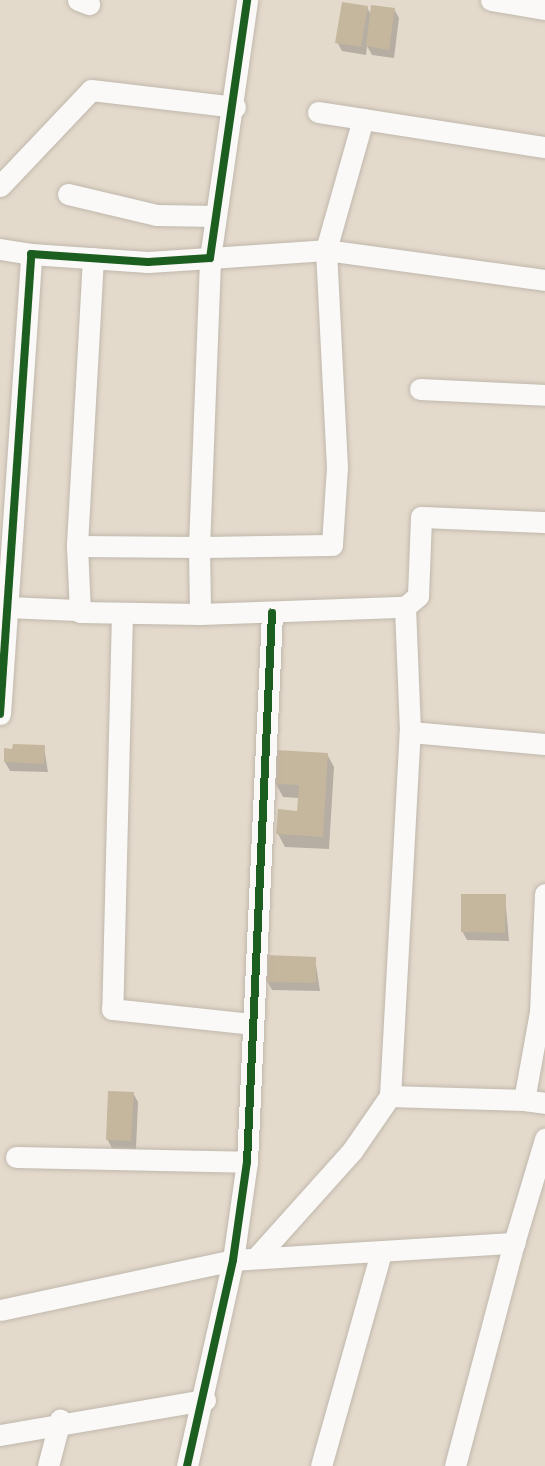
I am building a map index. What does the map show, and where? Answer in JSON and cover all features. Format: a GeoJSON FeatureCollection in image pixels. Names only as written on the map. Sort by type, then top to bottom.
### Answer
{"type":"FeatureCollection","features":[{"type":"Feature","properties":{"kind":"street"},"geometry":{"type":"LineString","coordinates":[[200,614],[199,547],[210,258],[234,107],[247,0]]}},
{"type":"Feature","properties":{"kind":"street"},"geometry":{"type":"LineString","coordinates":[[500,1],[545,9]]}},
{"type":"Feature","properties":{"kind":"street"},"geometry":{"type":"LineString","coordinates":[[0,186],[91,90],[234,107]]}},
{"type":"Feature","properties":{"kind":"street"},"geometry":{"type":"LineString","coordinates":[[318,112],[545,147]]}},
{"type":"Feature","properties":{"kind":"street"},"geometry":{"type":"LineString","coordinates":[[77,546],[332,545],[337,467],[326,250],[363,119]]}},
{"type":"Feature","properties":{"kind":"street"},"geometry":{"type":"LineString","coordinates":[[68,194],[134,211],[215,216]]}},
{"type":"Feature","properties":{"kind":"street"},"geometry":{"type":"LineString","coordinates":[[0,249],[31,254],[93,258],[210,258],[326,250],[545,280]]}},
{"type":"Feature","properties":{"kind":"street"},"geometry":{"type":"LineString","coordinates":[[0,714],[31,254]]}},
{"type":"Feature","properties":{"kind":"street"},"geometry":{"type":"LineString","coordinates":[[77,610],[77,546],[93,258]]}},
{"type":"Feature","properties":{"kind":"street"},"geometry":{"type":"LineString","coordinates":[[420,389],[545,395]]}},
{"type":"Feature","properties":{"kind":"street"},"geometry":{"type":"LineString","coordinates":[[7,607],[122,613],[200,614],[405,607],[418,596],[421,517],[545,522]]}},
{"type":"Feature","properties":{"kind":"street"},"geometry":{"type":"LineString","coordinates":[[256,1258],[352,1151],[390,1096],[410,732],[405,607]]}},
{"type":"Feature","properties":{"kind":"street"},"geometry":{"type":"LineString","coordinates":[[122,613],[112,1009],[252,1024]]}},
{"type":"Feature","properties":{"kind":"street"},"geometry":{"type":"LineString","coordinates":[[187,1466],[205,1400],[233,1260],[247,1162],[272,613]]}},
{"type":"Feature","properties":{"kind":"street"},"geometry":{"type":"LineString","coordinates":[[410,732],[545,744]]}},
{"type":"Feature","properties":{"kind":"street"},"geometry":{"type":"LineString","coordinates":[[524,1100],[543,1012],[545,894]]}},
{"type":"Feature","properties":{"kind":"street"},"geometry":{"type":"LineString","coordinates":[[390,1096],[524,1100],[545,1103]]}},
{"type":"Feature","properties":{"kind":"street"},"geometry":{"type":"LineString","coordinates":[[455,1466],[514,1243],[545,1139]]}},
{"type":"Feature","properties":{"kind":"street"},"geometry":{"type":"LineString","coordinates":[[16,1157],[247,1162]]}},
{"type":"Feature","properties":{"kind":"street"},"geometry":{"type":"LineString","coordinates":[[0,1310],[233,1260],[514,1243]]}},
{"type":"Feature","properties":{"kind":"street"},"geometry":{"type":"LineString","coordinates":[[321,1466],[381,1252]]}},
{"type":"Feature","properties":{"kind":"street"},"geometry":{"type":"LineString","coordinates":[[0,1435],[60,1420],[205,1400]]}},
{"type":"Feature","properties":{"kind":"street"},"geometry":{"type":"LineString","coordinates":[[48,1466],[60,1420]]}},
{"type":"Feature","properties":{"kind":"building"},"geometry":{"type":"Polygon","coordinates":[[[342,2],[368,6],[361,47],[335,43],[342,2]]]}},
{"type":"Feature","properties":{"kind":"building"},"geometry":{"type":"Polygon","coordinates":[[[371,5],[395,8],[389,50],[366,46],[371,5]]]}},
{"type":"Feature","properties":{"kind":"building"},"geometry":{"type":"Polygon","coordinates":[[[13,744],[45,745],[44,764],[4,762],[4,748],[12,749],[13,744]]]}},
{"type":"Feature","properties":{"kind":"building"},"geometry":{"type":"Polygon","coordinates":[[[276,750],[328,753],[323,837],[276,834],[278,809],[297,811],[299,785],[275,784],[276,750]]]}},
{"type":"Feature","properties":{"kind":"building"},"geometry":{"type":"Polygon","coordinates":[[[461,894],[506,894],[505,933],[461,932],[461,894]]]}},
{"type":"Feature","properties":{"kind":"building"},"geometry":{"type":"Polygon","coordinates":[[[266,955],[316,957],[316,983],[266,982],[266,955]]]}},
{"type":"Feature","properties":{"kind":"building"},"geometry":{"type":"Polygon","coordinates":[[[108,1091],[134,1092],[131,1141],[106,1140],[108,1091]]]}},
{"type":"Feature","properties":{"kind":"cycle path"},"geometry":{"type":"LineString","coordinates":[[0,714],[31,254],[148,262],[210,258],[247,0]]}},
{"type":"Feature","properties":{"kind":"cycle path"},"geometry":{"type":"LineString","coordinates":[[187,1466],[233,1260],[247,1162],[272,613]]}}]}
